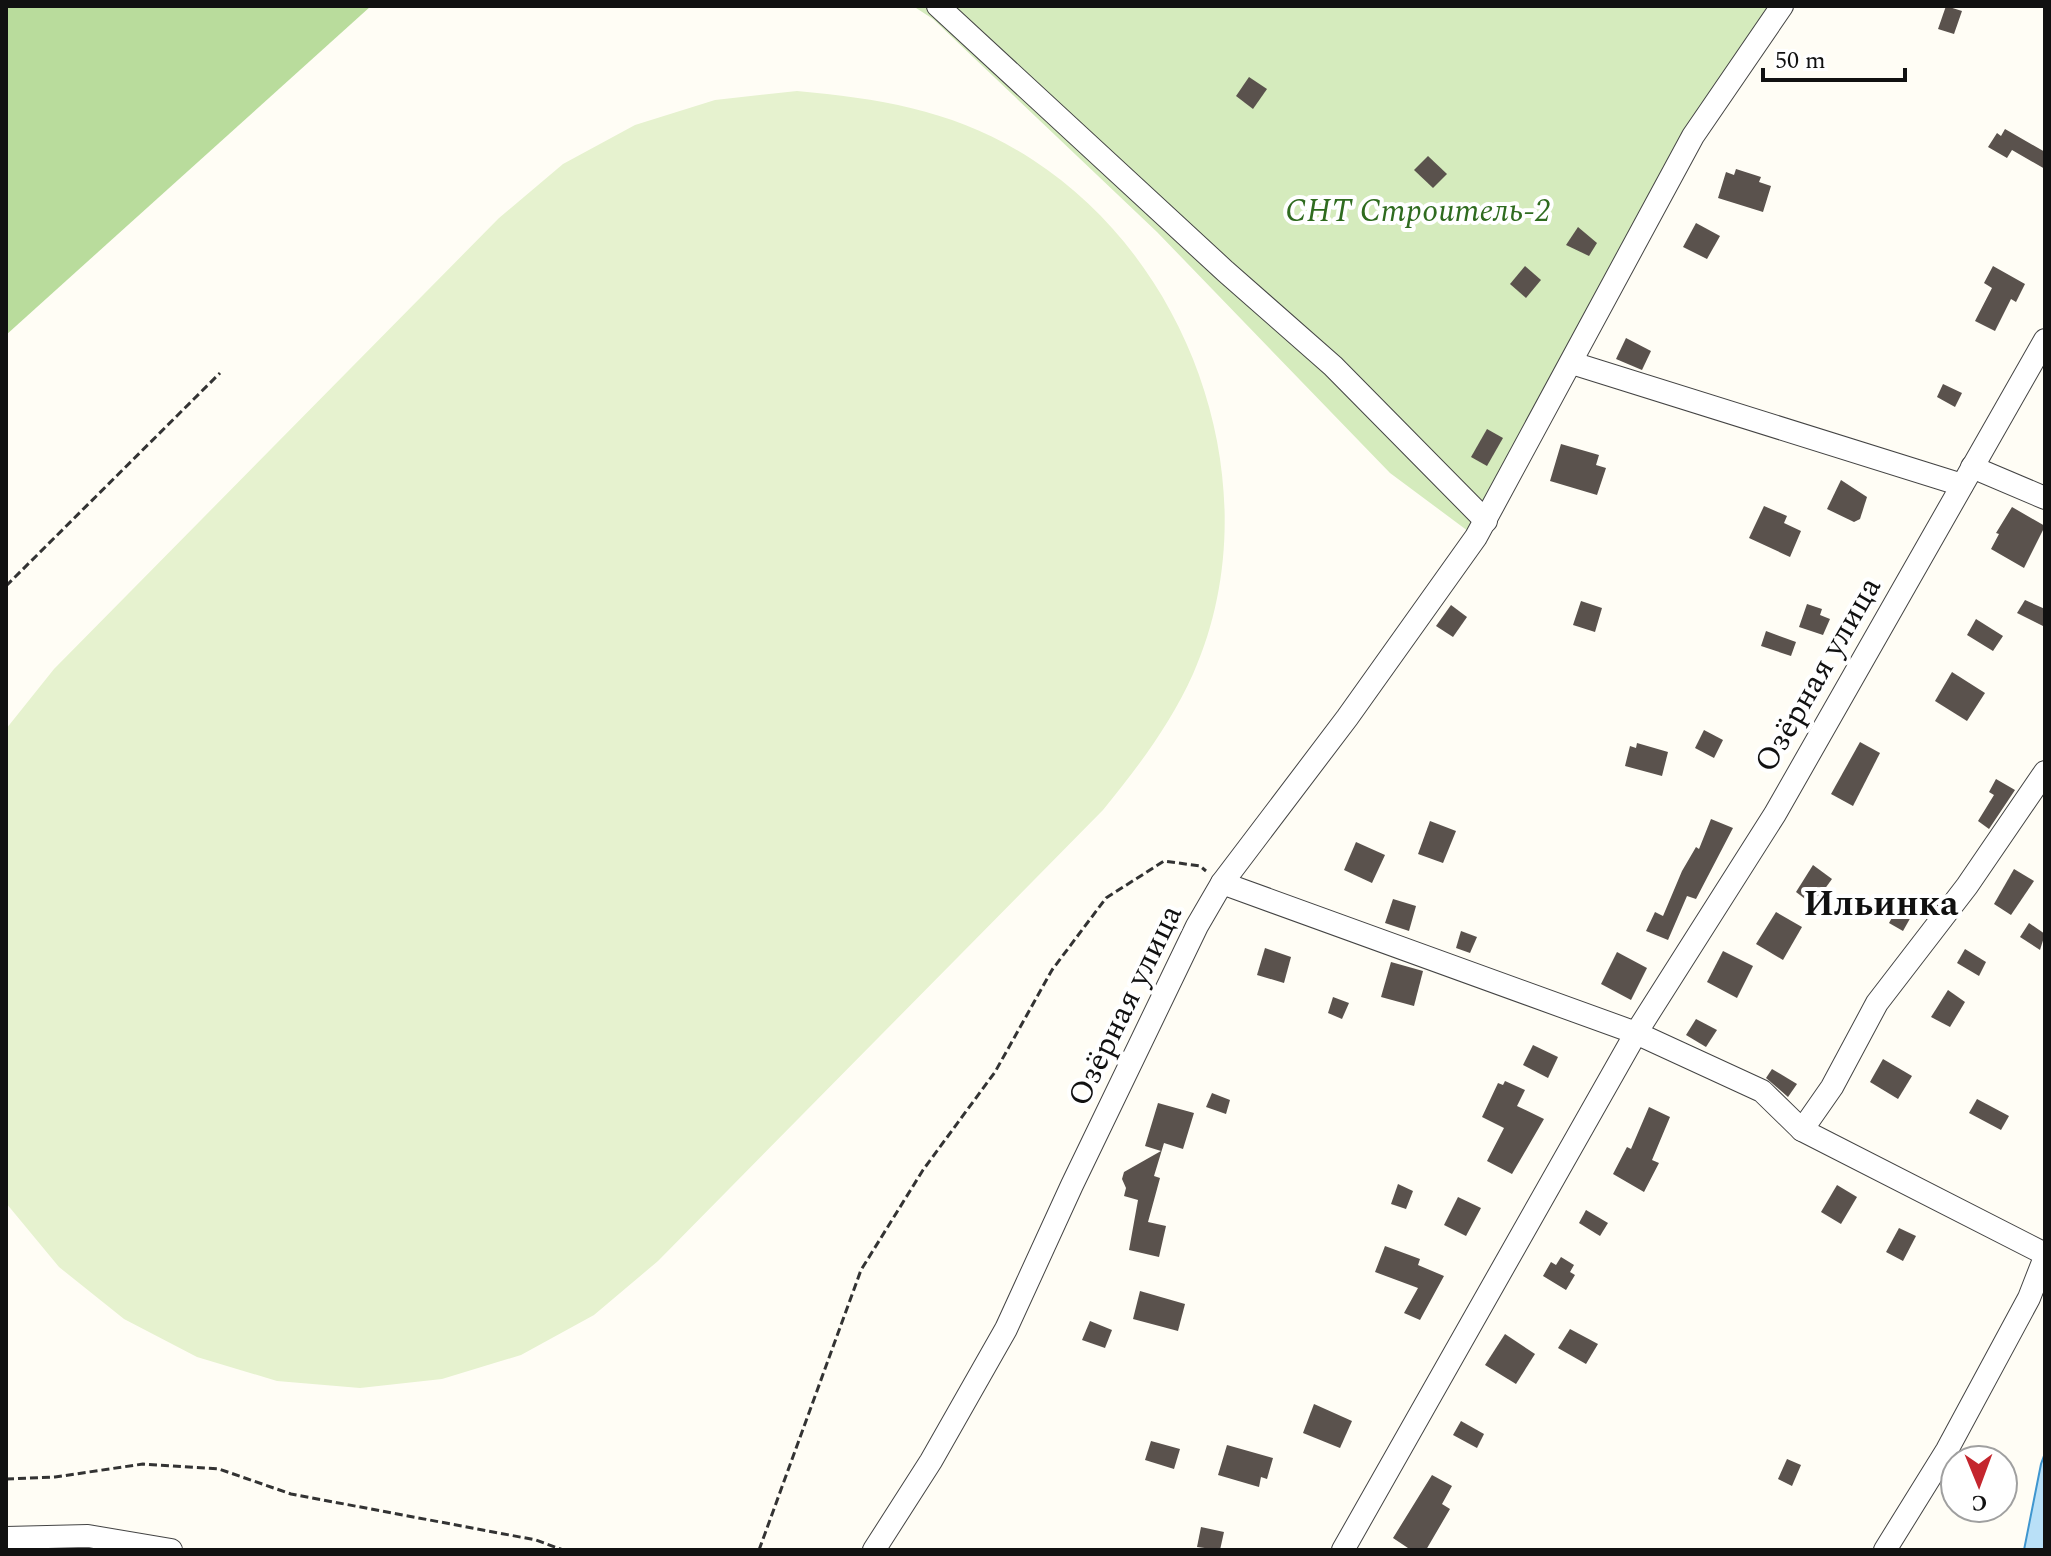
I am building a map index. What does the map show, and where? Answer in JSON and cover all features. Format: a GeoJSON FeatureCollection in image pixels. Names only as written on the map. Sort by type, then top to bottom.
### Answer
{"type":"FeatureCollection","features":[{"type":"Feature","properties":{"kind":"street"},"geometry":{"type":"LineString","coordinates":[[938,6],[1190,239],[1333,366],[1486,521]]}},
{"type":"Feature","properties":{"kind":"street","name":"Озёрная улица"},"geometry":{"type":"LineString","coordinates":[[874,1550],[931,1461],[1006,1329],[1197,926],[1222,883],[1347,718],[1486,521],[1693,136],[1782,6]]}},
{"type":"Feature","properties":{"kind":"street","name":"Озёрная улица"},"geometry":{"type":"LineString","coordinates":[[1343,1550],[1636,1033],[1775,814],[2045,340]]}},
{"type":"Feature","properties":{"kind":"street"},"geometry":{"type":"LineString","coordinates":[[1572,363],[2045,498]]}},
{"type":"Feature","properties":{"kind":"street"},"geometry":{"type":"LineString","coordinates":[[1802,1130],[1832,1087],[1877,1003],[1967,886],[2045,772]]}},
{"type":"Feature","properties":{"kind":"street"},"geometry":{"type":"LineString","coordinates":[[1222,883],[1636,1033],[1762,1091],[1802,1130],[2045,1256],[2029,1298],[1947,1450],[1885,1550]]}},
{"type":"Feature","properties":{"kind":"street"},"geometry":{"type":"LineString","coordinates":[[6,1538],[88,1536],[171,1550]]}},
{"type":"Feature","properties":{"kind":"path"},"geometry":{"type":"LineString","coordinates":[[6,586],[220,373]]}},
{"type":"Feature","properties":{"kind":"path"},"geometry":{"type":"LineString","coordinates":[[759,1550],[861,1270],[923,1170],[995,1072],[1052,970],[1106,898],[1164,861],[1200,866],[1222,883]]}},
{"type":"Feature","properties":{"kind":"path"},"geometry":{"type":"LineString","coordinates":[[6,1479],[55,1477],[143,1464],[219,1469],[291,1494],[536,1540],[563,1550]]}},
{"type":"Feature","properties":{"kind":"green space"},"geometry":{"type":"Polygon","coordinates":[[[6,6],[371,6],[6,335],[6,6]]]}},
{"type":"Feature","properties":{"kind":"green space","name":"СНТ Строитель-2"},"geometry":{"type":"Polygon","coordinates":[[[913,6],[1777,6],[1476,537],[1390,473],[1157,232],[933,19],[913,6]]]}},
{"type":"Feature","properties":{"kind":"green space"},"geometry":{"type":"Polygon","coordinates":[[[797,91],[860,98],[920,110],[1005,143],[1033,160],[1090,205],[1138,259],[1176,321],[1204,389],[1220,460],[1225,533],[1216,605],[1193,674],[1152,745],[1103,810],[658,1261],[594,1315],[521,1355],[442,1379],[360,1388],[277,1381],[197,1357],[124,1319],[59,1267],[6,1203],[6,729],[54,669],[499,218],[563,164],[635,125],[715,100],[797,91]]]}},
{"type":"Feature","properties":{"kind":"water"},"geometry":{"type":"Polygon","coordinates":[[[2045,1453],[2045,1550],[2024,1550],[2041,1464],[2045,1453]]]}},
{"type":"Feature","properties":{"kind":"building"},"geometry":{"type":"Polygon","coordinates":[[[1946,6],[1962,11],[1954,34],[1938,29],[1946,6]]]}},
{"type":"Feature","properties":{"kind":"building"},"geometry":{"type":"Polygon","coordinates":[[[1249,77],[1267,89],[1253,109],[1236,96],[1249,77]]]}},
{"type":"Feature","properties":{"kind":"building"},"geometry":{"type":"Polygon","coordinates":[[[2005,129],[2045,152],[2045,169],[2012,150],[2007,158],[1988,147],[1997,133],[2001,136],[2005,129]]]}},
{"type":"Feature","properties":{"kind":"building"},"geometry":{"type":"Polygon","coordinates":[[[1428,156],[1447,174],[1433,188],[1414,170],[1428,156]]]}},
{"type":"Feature","properties":{"kind":"building"},"geometry":{"type":"Polygon","coordinates":[[[1736,169],[1761,177],[1759,182],[1771,186],[1763,212],[1718,198],[1726,172],[1734,175],[1736,169]]]}},
{"type":"Feature","properties":{"kind":"building"},"geometry":{"type":"Polygon","coordinates":[[[1696,223],[1720,236],[1707,259],[1683,247],[1696,223]]]}},
{"type":"Feature","properties":{"kind":"building"},"geometry":{"type":"Polygon","coordinates":[[[1578,227],[1597,243],[1589,256],[1566,245],[1578,227]]]}},
{"type":"Feature","properties":{"kind":"building"},"geometry":{"type":"Polygon","coordinates":[[[1525,266],[1541,280],[1526,298],[1510,284],[1525,266]]]}},
{"type":"Feature","properties":{"kind":"building"},"geometry":{"type":"Polygon","coordinates":[[[1993,266],[2025,284],[2016,302],[2011,299],[1995,331],[1975,321],[1992,288],[1984,283],[1993,266]]]}},
{"type":"Feature","properties":{"kind":"building"},"geometry":{"type":"Polygon","coordinates":[[[1626,338],[1651,351],[1642,370],[1616,359],[1626,338]]]}},
{"type":"Feature","properties":{"kind":"building"},"geometry":{"type":"Polygon","coordinates":[[[1943,384],[1962,393],[1955,407],[1937,397],[1943,384]]]}},
{"type":"Feature","properties":{"kind":"building"},"geometry":{"type":"Polygon","coordinates":[[[1487,429],[1503,438],[1487,466],[1471,457],[1487,429]]]}},
{"type":"Feature","properties":{"kind":"building"},"geometry":{"type":"Polygon","coordinates":[[[1561,444],[1599,455],[1596,465],[1606,468],[1597,495],[1550,481],[1561,444]]]}},
{"type":"Feature","properties":{"kind":"building"},"geometry":{"type":"Polygon","coordinates":[[[1841,480],[1867,497],[1860,519],[1854,522],[1827,509],[1841,480]]]}},
{"type":"Feature","properties":{"kind":"building"},"geometry":{"type":"Polygon","coordinates":[[[1764,506],[1787,516],[1784,523],[1801,531],[1790,557],[1749,538],[1764,506]]]}},
{"type":"Feature","properties":{"kind":"building"},"geometry":{"type":"Polygon","coordinates":[[[2012,507],[2045,526],[2024,568],[1991,549],[1999,534],[1996,533],[2012,507]]]}},
{"type":"Feature","properties":{"kind":"building"},"geometry":{"type":"Polygon","coordinates":[[[2025,600],[2045,609],[2045,627],[2017,613],[2025,600]]]}},
{"type":"Feature","properties":{"kind":"building"},"geometry":{"type":"Polygon","coordinates":[[[1581,601],[1602,608],[1595,632],[1573,625],[1581,601]]]}},
{"type":"Feature","properties":{"kind":"building"},"geometry":{"type":"Polygon","coordinates":[[[1807,604],[1822,609],[1820,615],[1830,619],[1823,635],[1799,627],[1807,604]]]}},
{"type":"Feature","properties":{"kind":"building"},"geometry":{"type":"Polygon","coordinates":[[[1451,605],[1467,617],[1453,637],[1436,626],[1451,605]]]}},
{"type":"Feature","properties":{"kind":"building"},"geometry":{"type":"Polygon","coordinates":[[[1976,619],[2003,636],[1993,651],[1967,635],[1976,619]]]}},
{"type":"Feature","properties":{"kind":"building"},"geometry":{"type":"Polygon","coordinates":[[[1766,631],[1796,642],[1791,656],[1761,646],[1766,631]]]}},
{"type":"Feature","properties":{"kind":"building"},"geometry":{"type":"Polygon","coordinates":[[[1952,672],[1985,693],[1967,721],[1935,701],[1952,672]]]}},
{"type":"Feature","properties":{"kind":"building"},"geometry":{"type":"Polygon","coordinates":[[[1704,730],[1723,740],[1714,758],[1695,748],[1704,730]]]}},
{"type":"Feature","properties":{"kind":"building"},"geometry":{"type":"Polygon","coordinates":[[[1860,742],[1880,753],[1853,806],[1831,794],[1860,742]]]}},
{"type":"Feature","properties":{"kind":"building"},"geometry":{"type":"Polygon","coordinates":[[[1637,743],[1668,752],[1662,776],[1625,766],[1630,746],[1636,748],[1637,743]]]}},
{"type":"Feature","properties":{"kind":"building"},"geometry":{"type":"Polygon","coordinates":[[[1996,779],[2015,790],[1989,829],[1978,821],[1994,795],[1989,792],[1996,779]]]}},
{"type":"Feature","properties":{"kind":"building"},"geometry":{"type":"Polygon","coordinates":[[[1711,819],[1733,828],[1696,899],[1687,896],[1668,940],[1646,931],[1655,912],[1663,916],[1682,871],[1696,847],[1699,849],[1711,819]]]}},
{"type":"Feature","properties":{"kind":"building"},"geometry":{"type":"Polygon","coordinates":[[[1430,821],[1456,831],[1443,863],[1418,854],[1430,821]]]}},
{"type":"Feature","properties":{"kind":"building"},"geometry":{"type":"Polygon","coordinates":[[[1356,842],[1385,855],[1372,883],[1344,870],[1356,842]]]}},
{"type":"Feature","properties":{"kind":"building"},"geometry":{"type":"Polygon","coordinates":[[[1813,865],[1832,879],[1813,905],[1796,892],[1813,865]]]}},
{"type":"Feature","properties":{"kind":"building"},"geometry":{"type":"Polygon","coordinates":[[[2014,869],[2034,881],[2011,915],[1994,904],[2014,869]]]}},
{"type":"Feature","properties":{"kind":"building"},"geometry":{"type":"Polygon","coordinates":[[[1903,898],[1917,906],[1903,931],[1889,923],[1903,898]]]}},
{"type":"Feature","properties":{"kind":"building"},"geometry":{"type":"Polygon","coordinates":[[[1393,899],[1416,906],[1409,931],[1385,923],[1393,899]]]}},
{"type":"Feature","properties":{"kind":"building"},"geometry":{"type":"Polygon","coordinates":[[[1776,912],[1802,927],[1783,960],[1756,944],[1776,912]]]}},
{"type":"Feature","properties":{"kind":"building"},"geometry":{"type":"Polygon","coordinates":[[[2029,923],[2045,934],[2040,950],[2020,937],[2029,923]]]}},
{"type":"Feature","properties":{"kind":"building"},"geometry":{"type":"Polygon","coordinates":[[[1461,931],[1477,937],[1470,953],[1456,948],[1461,931]]]}},
{"type":"Feature","properties":{"kind":"building"},"geometry":{"type":"Polygon","coordinates":[[[1265,948],[1291,957],[1284,983],[1257,975],[1265,948]]]}},
{"type":"Feature","properties":{"kind":"building"},"geometry":{"type":"Polygon","coordinates":[[[1965,949],[1986,962],[1979,976],[1957,963],[1965,949]]]}},
{"type":"Feature","properties":{"kind":"building"},"geometry":{"type":"Polygon","coordinates":[[[1723,951],[1753,966],[1737,998],[1707,982],[1723,951]]]}},
{"type":"Feature","properties":{"kind":"building"},"geometry":{"type":"Polygon","coordinates":[[[1617,952],[1647,968],[1631,1000],[1601,984],[1617,952]]]}},
{"type":"Feature","properties":{"kind":"building"},"geometry":{"type":"Polygon","coordinates":[[[1391,962],[1423,971],[1414,1006],[1381,997],[1391,962]]]}},
{"type":"Feature","properties":{"kind":"building"},"geometry":{"type":"Polygon","coordinates":[[[1948,990],[1965,1002],[1950,1027],[1931,1017],[1948,990]]]}},
{"type":"Feature","properties":{"kind":"building"},"geometry":{"type":"Polygon","coordinates":[[[1333,997],[1349,1003],[1342,1019],[1328,1013],[1333,997]]]}},
{"type":"Feature","properties":{"kind":"building"},"geometry":{"type":"Polygon","coordinates":[[[1696,1019],[1717,1030],[1706,1047],[1686,1035],[1696,1019]]]}},
{"type":"Feature","properties":{"kind":"building"},"geometry":{"type":"Polygon","coordinates":[[[1533,1045],[1558,1057],[1548,1078],[1523,1065],[1533,1045]]]}},
{"type":"Feature","properties":{"kind":"building"},"geometry":{"type":"Polygon","coordinates":[[[1883,1059],[1912,1076],[1898,1099],[1870,1082],[1883,1059]]]}},
{"type":"Feature","properties":{"kind":"building"},"geometry":{"type":"Polygon","coordinates":[[[1772,1069],[1797,1084],[1788,1097],[1766,1078],[1772,1069]]]}},
{"type":"Feature","properties":{"kind":"building"},"geometry":{"type":"Polygon","coordinates":[[[1505,1081],[1525,1090],[1517,1106],[1544,1119],[1512,1174],[1487,1161],[1504,1128],[1482,1117],[1498,1083],[1503,1085],[1505,1081]]]}},
{"type":"Feature","properties":{"kind":"building"},"geometry":{"type":"Polygon","coordinates":[[[1212,1093],[1230,1100],[1226,1114],[1206,1107],[1212,1093]]]}},
{"type":"Feature","properties":{"kind":"building"},"geometry":{"type":"Polygon","coordinates":[[[1977,1099],[2009,1116],[2001,1130],[1969,1113],[1977,1099]]]}},
{"type":"Feature","properties":{"kind":"building"},"geometry":{"type":"Polygon","coordinates":[[[1158,1103],[1194,1113],[1183,1149],[1164,1143],[1154,1176],[1160,1178],[1148,1222],[1166,1226],[1159,1257],[1129,1250],[1138,1200],[1124,1196],[1126,1188],[1122,1179],[1124,1172],[1161,1151],[1145,1146],[1158,1103]]]}},
{"type":"Feature","properties":{"kind":"building"},"geometry":{"type":"Polygon","coordinates":[[[1649,1107],[1670,1117],[1652,1160],[1659,1163],[1644,1192],[1613,1174],[1627,1147],[1631,1149],[1649,1107]]]}},
{"type":"Feature","properties":{"kind":"building"},"geometry":{"type":"Polygon","coordinates":[[[1398,1184],[1413,1191],[1406,1209],[1391,1204],[1398,1184]]]}},
{"type":"Feature","properties":{"kind":"building"},"geometry":{"type":"Polygon","coordinates":[[[1837,1185],[1857,1197],[1841,1224],[1821,1212],[1837,1185]]]}},
{"type":"Feature","properties":{"kind":"building"},"geometry":{"type":"Polygon","coordinates":[[[1458,1197],[1481,1208],[1466,1236],[1444,1225],[1458,1197]]]}},
{"type":"Feature","properties":{"kind":"building"},"geometry":{"type":"Polygon","coordinates":[[[1586,1210],[1608,1223],[1600,1236],[1579,1223],[1586,1210]]]}},
{"type":"Feature","properties":{"kind":"building"},"geometry":{"type":"Polygon","coordinates":[[[1899,1228],[1916,1236],[1903,1261],[1886,1252],[1899,1228]]]}},
{"type":"Feature","properties":{"kind":"building"},"geometry":{"type":"Polygon","coordinates":[[[1385,1246],[1420,1259],[1418,1265],[1444,1276],[1420,1320],[1404,1313],[1418,1288],[1375,1272],[1385,1246]]]}},
{"type":"Feature","properties":{"kind":"building"},"geometry":{"type":"Polygon","coordinates":[[[1561,1257],[1574,1265],[1570,1272],[1575,1275],[1566,1290],[1543,1276],[1551,1262],[1556,1265],[1561,1257]]]}},
{"type":"Feature","properties":{"kind":"building"},"geometry":{"type":"Polygon","coordinates":[[[1140,1291],[1185,1304],[1178,1331],[1133,1319],[1140,1291]]]}},
{"type":"Feature","properties":{"kind":"building"},"geometry":{"type":"Polygon","coordinates":[[[1090,1321],[1112,1330],[1105,1348],[1082,1340],[1090,1321]]]}},
{"type":"Feature","properties":{"kind":"building"},"geometry":{"type":"Polygon","coordinates":[[[1570,1329],[1598,1344],[1586,1364],[1558,1348],[1570,1329]]]}},
{"type":"Feature","properties":{"kind":"building"},"geometry":{"type":"Polygon","coordinates":[[[1505,1334],[1535,1354],[1516,1384],[1485,1365],[1505,1334]]]}},
{"type":"Feature","properties":{"kind":"building"},"geometry":{"type":"Polygon","coordinates":[[[1314,1404],[1352,1421],[1340,1448],[1303,1433],[1314,1404]]]}},
{"type":"Feature","properties":{"kind":"building"},"geometry":{"type":"Polygon","coordinates":[[[1461,1421],[1484,1434],[1477,1448],[1453,1435],[1461,1421]]]}},
{"type":"Feature","properties":{"kind":"building"},"geometry":{"type":"Polygon","coordinates":[[[1151,1441],[1180,1449],[1174,1469],[1145,1460],[1151,1441]]]}},
{"type":"Feature","properties":{"kind":"building"},"geometry":{"type":"Polygon","coordinates":[[[1227,1445],[1273,1458],[1267,1479],[1261,1477],[1259,1487],[1218,1475],[1227,1445]]]}},
{"type":"Feature","properties":{"kind":"building"},"geometry":{"type":"Polygon","coordinates":[[[1787,1459],[1801,1465],[1792,1486],[1778,1479],[1787,1459]]]}},
{"type":"Feature","properties":{"kind":"building"},"geometry":{"type":"Polygon","coordinates":[[[1432,1475],[1452,1486],[1442,1504],[1450,1509],[1426,1550],[1411,1550],[1393,1538],[1432,1475]]]}},
{"type":"Feature","properties":{"kind":"building"},"geometry":{"type":"Polygon","coordinates":[[[1201,1527],[1224,1532],[1220,1550],[1197,1547],[1201,1527]]]}},
{"type":"Feature","properties":{"kind":"district","name":"Ильинка"},"geometry":{"type":"Point","coordinates":[1881,902]}}]}
